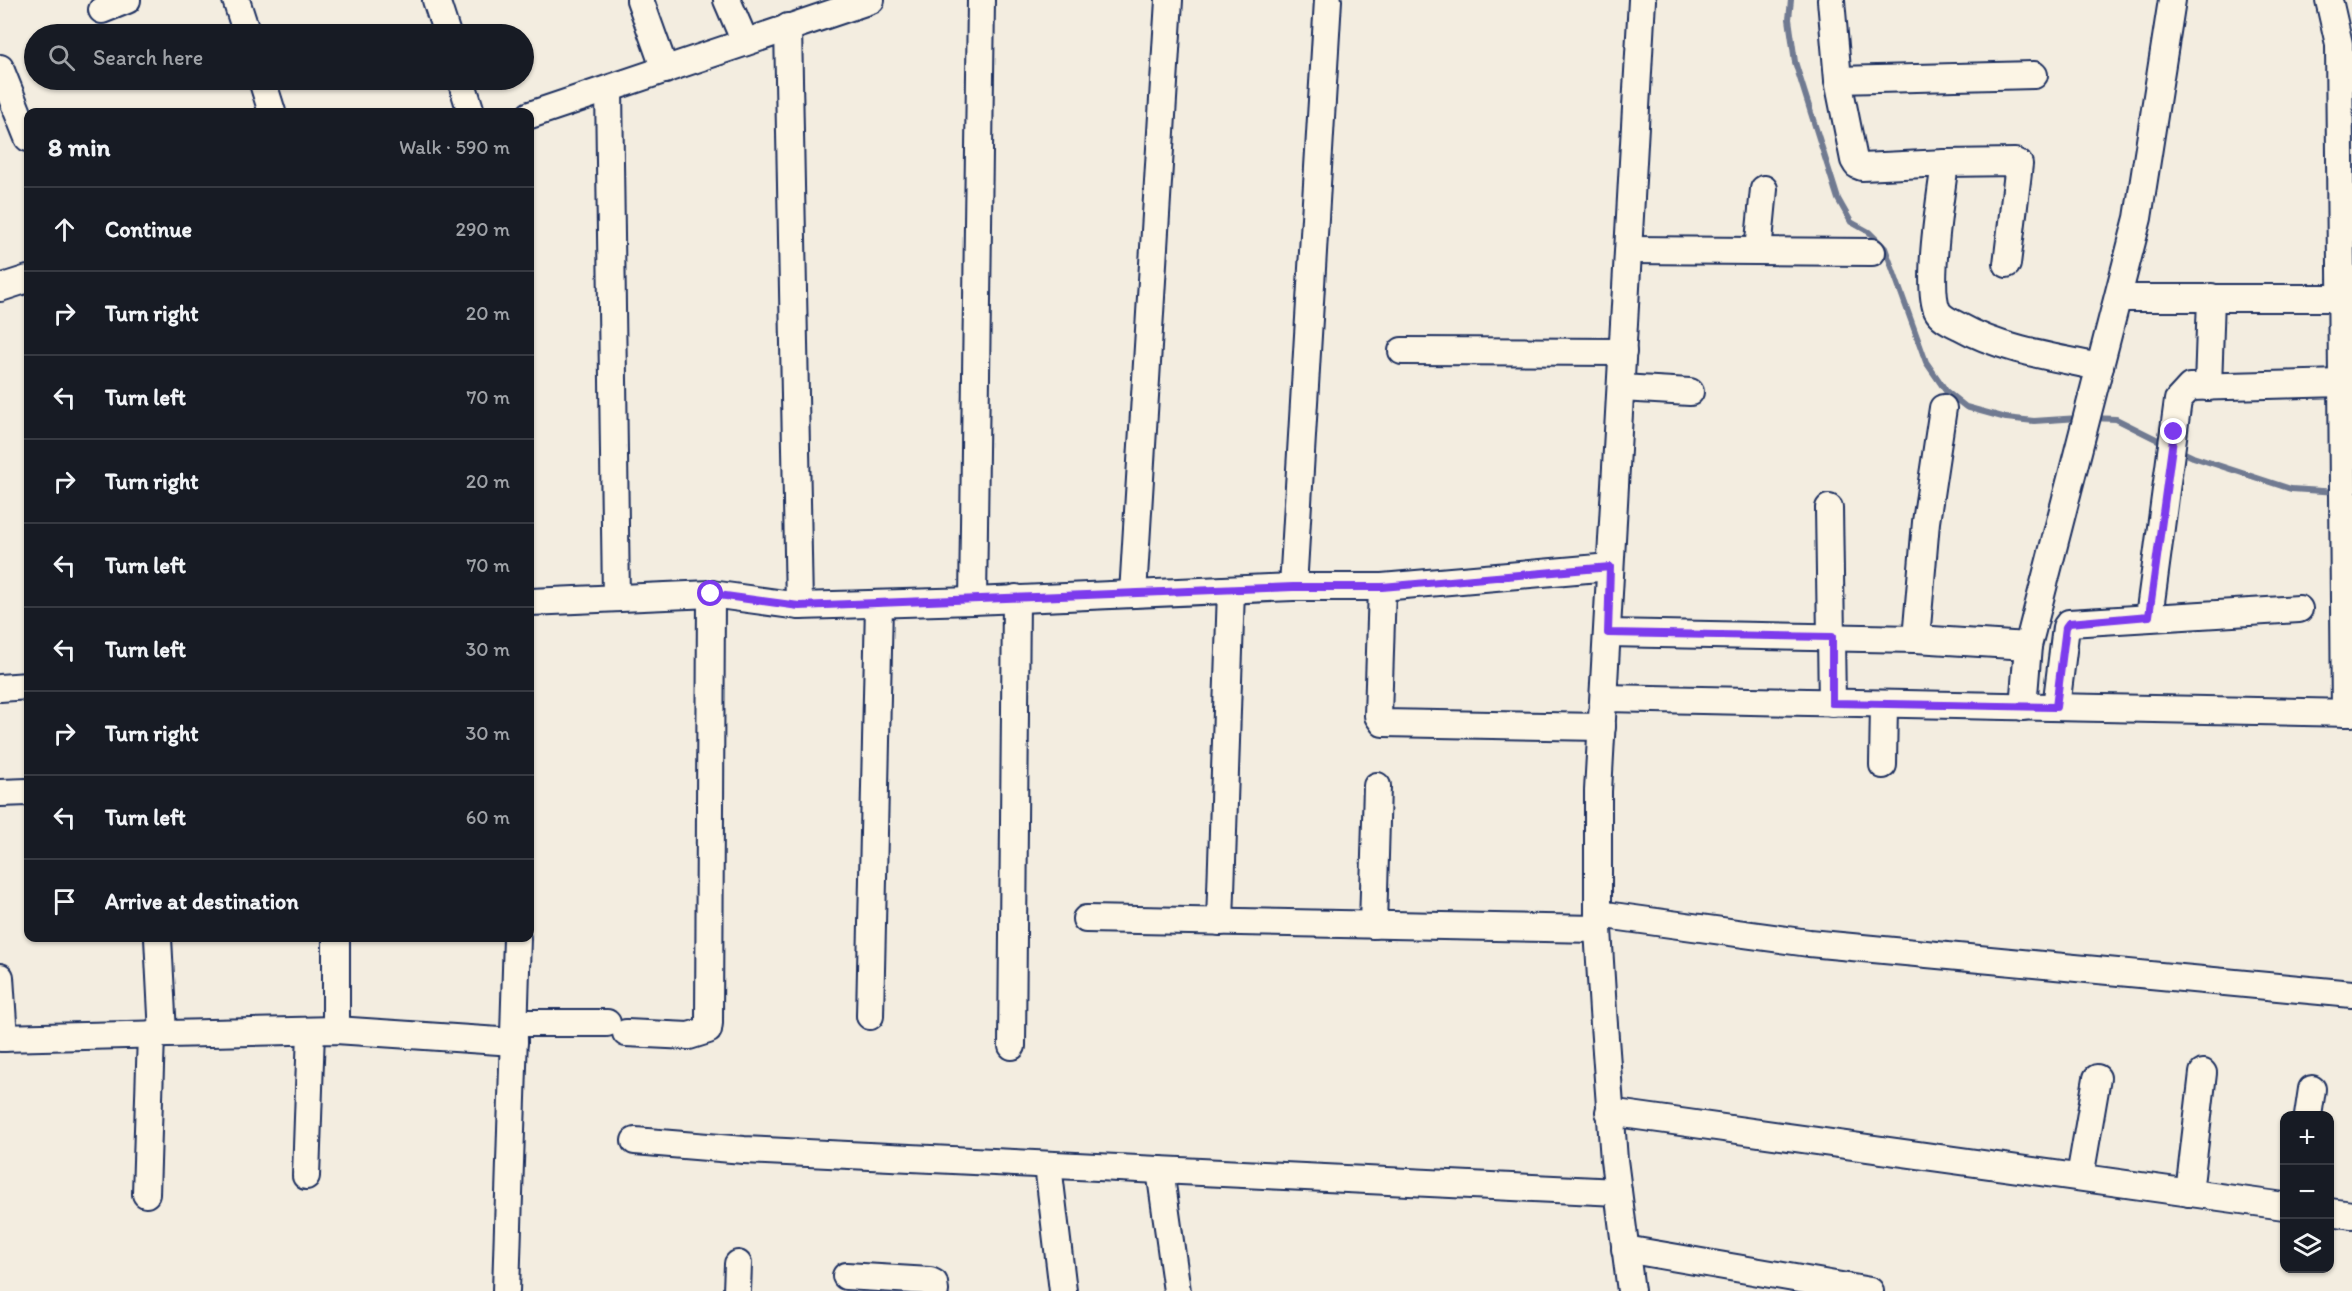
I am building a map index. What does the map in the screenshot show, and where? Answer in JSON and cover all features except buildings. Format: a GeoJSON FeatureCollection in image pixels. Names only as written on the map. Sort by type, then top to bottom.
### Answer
{"type":"FeatureCollection","features":[{"type":"Feature","properties":{"kind":"street"},"geometry":{"type":"LineString","coordinates":[[102,10],[127,0]]}},
{"type":"Feature","properties":{"kind":"street"},"geometry":{"type":"LineString","coordinates":[[236,0],[244,24]]}},
{"type":"Feature","properties":{"kind":"street"},"geometry":{"type":"LineString","coordinates":[[436,0],[444,24]]}},
{"type":"Feature","properties":{"kind":"street"},"geometry":{"type":"LineString","coordinates":[[640,0],[665,70]]}},
{"type":"Feature","properties":{"kind":"street"},"geometry":{"type":"LineString","coordinates":[[727,0],[745,42]]}},
{"type":"Feature","properties":{"kind":"street"},"geometry":{"type":"LineString","coordinates":[[534,114],[871,0]]}},
{"type":"Feature","properties":{"kind":"street"},"geometry":{"type":"LineString","coordinates":[[973,601],[981,0]]}},
{"type":"Feature","properties":{"kind":"street"},"geometry":{"type":"LineString","coordinates":[[1133,594],[1169,0]]}},
{"type":"Feature","properties":{"kind":"street"},"geometry":{"type":"LineString","coordinates":[[1293,587],[1328,0]]}},
{"type":"Feature","properties":{"kind":"street"},"geometry":{"type":"LineString","coordinates":[[1631,1291],[1609,1112],[1598,921],[1598,791],[1642,0]]}},
{"type":"Feature","properties":{"kind":"street"},"geometry":{"type":"LineString","coordinates":[[1831,0],[1838,80],[1854,160],[1857,165],[1862,167],[1945,163],[2015,162],[2019,164],[2007,264]]}},
{"type":"Feature","properties":{"kind":"street"},"geometry":{"type":"LineString","coordinates":[[1604,699],[2348,713],[2342,383],[2347,345],[2342,298],[2347,244],[2346,43],[2330,0]]}},
{"type":"Feature","properties":{"kind":"street"},"geometry":{"type":"LineString","coordinates":[[2023,707],[2028,646],[2139,218],[2169,1]]}},
{"type":"Feature","properties":{"kind":"street"},"geometry":{"type":"LineString","coordinates":[[789,27],[799,606]]}},
{"type":"Feature","properties":{"kind":"street"},"geometry":{"type":"LineString","coordinates":[[0,68],[24,128]]}},
{"type":"Feature","properties":{"kind":"street"},"geometry":{"type":"LineString","coordinates":[[1838,80],[2034,75]]}},
{"type":"Feature","properties":{"kind":"street"},"geometry":{"type":"LineString","coordinates":[[609,89],[616,598]]}},
{"type":"Feature","properties":{"kind":"street"},"geometry":{"type":"LineString","coordinates":[[265,90],[271,108]]}},
{"type":"Feature","properties":{"kind":"street"},"geometry":{"type":"LineString","coordinates":[[463,90],[470,108]]}},
{"type":"Feature","properties":{"kind":"street"},"geometry":{"type":"LineString","coordinates":[[1945,163],[1932,286],[1937,311],[1946,319],[1977,337],[2000,345],[2100,367]]}},
{"type":"Feature","properties":{"kind":"street"},"geometry":{"type":"LineString","coordinates":[[1758,251],[1764,189]]}},
{"type":"Feature","properties":{"kind":"street"},"geometry":{"type":"LineString","coordinates":[[1629,250],[1872,252]]}},
{"type":"Feature","properties":{"kind":"street"},"geometry":{"type":"LineString","coordinates":[[0,288],[24,280]]}},
{"type":"Feature","properties":{"kind":"street"},"geometry":{"type":"LineString","coordinates":[[2208,387],[2211,297]]}},
{"type":"Feature","properties":{"kind":"street"},"geometry":{"type":"LineString","coordinates":[[2118,298],[2342,298]]}},
{"type":"Feature","properties":{"kind":"street"},"geometry":{"type":"LineString","coordinates":[[1402,351],[1623,352]]}},
{"type":"Feature","properties":{"kind":"street"},"geometry":{"type":"LineString","coordinates":[[2149,616],[2178,400],[2183,392],[2190,387],[2342,383]]}},
{"type":"Feature","properties":{"kind":"street"},"geometry":{"type":"LineString","coordinates":[[1621,388],[1690,392]]}},
{"type":"Feature","properties":{"kind":"street"},"geometry":{"type":"LineString","coordinates":[[1916,639],[1926,522],[1943,408]]}},
{"type":"Feature","properties":{"kind":"street"},"geometry":{"type":"LineString","coordinates":[[1829,508],[1832,703]]}},
{"type":"Feature","properties":{"kind":"street"},"geometry":{"type":"LineString","coordinates":[[534,602],[711,594],[799,606],[973,601],[1293,587],[1382,587],[1610,567]]}},
{"type":"Feature","properties":{"kind":"street"},"geometry":{"type":"LineString","coordinates":[[1382,587],[1378,716],[1383,723],[1602,727]]}},
{"type":"Feature","properties":{"kind":"street"},"geometry":{"type":"LineString","coordinates":[[1220,922],[1231,590]]}},
{"type":"Feature","properties":{"kind":"street"},"geometry":{"type":"LineString","coordinates":[[0,977],[2,1038],[336,1030],[514,1033],[616,1028],[696,1035],[708,1030],[710,1023],[711,594]]}},
{"type":"Feature","properties":{"kind":"street"},"geometry":{"type":"LineString","coordinates":[[1012,1046],[1016,598]]}},
{"type":"Feature","properties":{"kind":"street"},"geometry":{"type":"LineString","coordinates":[[870,1016],[879,604]]}},
{"type":"Feature","properties":{"kind":"street"},"geometry":{"type":"LineString","coordinates":[[2056,707],[2066,627],[2069,623],[2149,616],[2299,609]]}},
{"type":"Feature","properties":{"kind":"street"},"geometry":{"type":"LineString","coordinates":[[1608,633],[1916,639],[2028,646]]}},
{"type":"Feature","properties":{"kind":"street"},"geometry":{"type":"LineString","coordinates":[[0,688],[24,686]]}},
{"type":"Feature","properties":{"kind":"street"},"geometry":{"type":"LineString","coordinates":[[1883,765],[1884,704]]}},
{"type":"Feature","properties":{"kind":"street"},"geometry":{"type":"LineString","coordinates":[[1373,925],[1377,786]]}},
{"type":"Feature","properties":{"kind":"street"},"geometry":{"type":"LineString","coordinates":[[0,794],[24,792]]}},
{"type":"Feature","properties":{"kind":"street"},"geometry":{"type":"LineString","coordinates":[[1086,919],[1373,925],[1598,921],[2352,994]]}},
{"type":"Feature","properties":{"kind":"street"},"geometry":{"type":"LineString","coordinates":[[146,1194],[157,1034],[158,942]]}},
{"type":"Feature","properties":{"kind":"street"},"geometry":{"type":"LineString","coordinates":[[336,942],[336,1030]]}},
{"type":"Feature","properties":{"kind":"street"},"geometry":{"type":"LineString","coordinates":[[506,1291],[518,942]]}},
{"type":"Feature","properties":{"kind":"street"},"geometry":{"type":"LineString","coordinates":[[306,1176],[311,1031]]}},
{"type":"Feature","properties":{"kind":"street"},"geometry":{"type":"LineString","coordinates":[[2189,1192],[2203,1073]]}},
{"type":"Feature","properties":{"kind":"street"},"geometry":{"type":"LineString","coordinates":[[2080,1177],[2097,1078]]}},
{"type":"Feature","properties":{"kind":"street"},"geometry":{"type":"LineString","coordinates":[[2309,1111],[2312,1089]]}},
{"type":"Feature","properties":{"kind":"street"},"geometry":{"type":"LineString","coordinates":[[1609,1112],[2280,1205]]}},
{"type":"Feature","properties":{"kind":"street"},"geometry":{"type":"LineString","coordinates":[[635,1141],[744,1150],[1618,1192]]}},
{"type":"Feature","properties":{"kind":"street"},"geometry":{"type":"LineString","coordinates":[[1048,1165],[1063,1291]]}},
{"type":"Feature","properties":{"kind":"street"},"geometry":{"type":"LineString","coordinates":[[1160,1170],[1177,1291]]}},
{"type":"Feature","properties":{"kind":"street"},"geometry":{"type":"LineString","coordinates":[[2334,1213],[2352,1215]]}},
{"type":"Feature","properties":{"kind":"street"},"geometry":{"type":"LineString","coordinates":[[1625,1249],[1870,1291]]}},
{"type":"Feature","properties":{"kind":"street"},"geometry":{"type":"LineString","coordinates":[[737,1291],[738,1264]]}},
{"type":"Feature","properties":{"kind":"street"},"geometry":{"type":"LineString","coordinates":[[846,1276],[930,1281],[934,1283],[934,1291]]}},
{"type":"Feature","properties":{"kind":"waterway"},"geometry":{"type":"LineString","coordinates":[[1791,0],[1789,19],[1795,62],[1838,199],[1851,222],[1869,232],[1885,248],[1926,362],[1946,391],[1966,407],[2006,418],[2034,421],[2079,418]]}},
{"type":"Feature","properties":{"kind":"waterway"},"geometry":{"type":"LineString","coordinates":[[2092,418],[2116,419],[2166,444]]}},
{"type":"Feature","properties":{"kind":"waterway"},"geometry":{"type":"LineString","coordinates":[[2178,450],[2291,489],[2338,492]]}},
{"type":"Feature","properties":{"kind":"route"},"geometry":{"type":"LineString","coordinates":[[711,594],[799,606],[973,601],[1293,587],[1382,587],[1610,567],[1608,633],[1832,637],[1832,703],[2056,707],[2066,627],[2069,623],[2149,616],[2174,432]]}}]}
